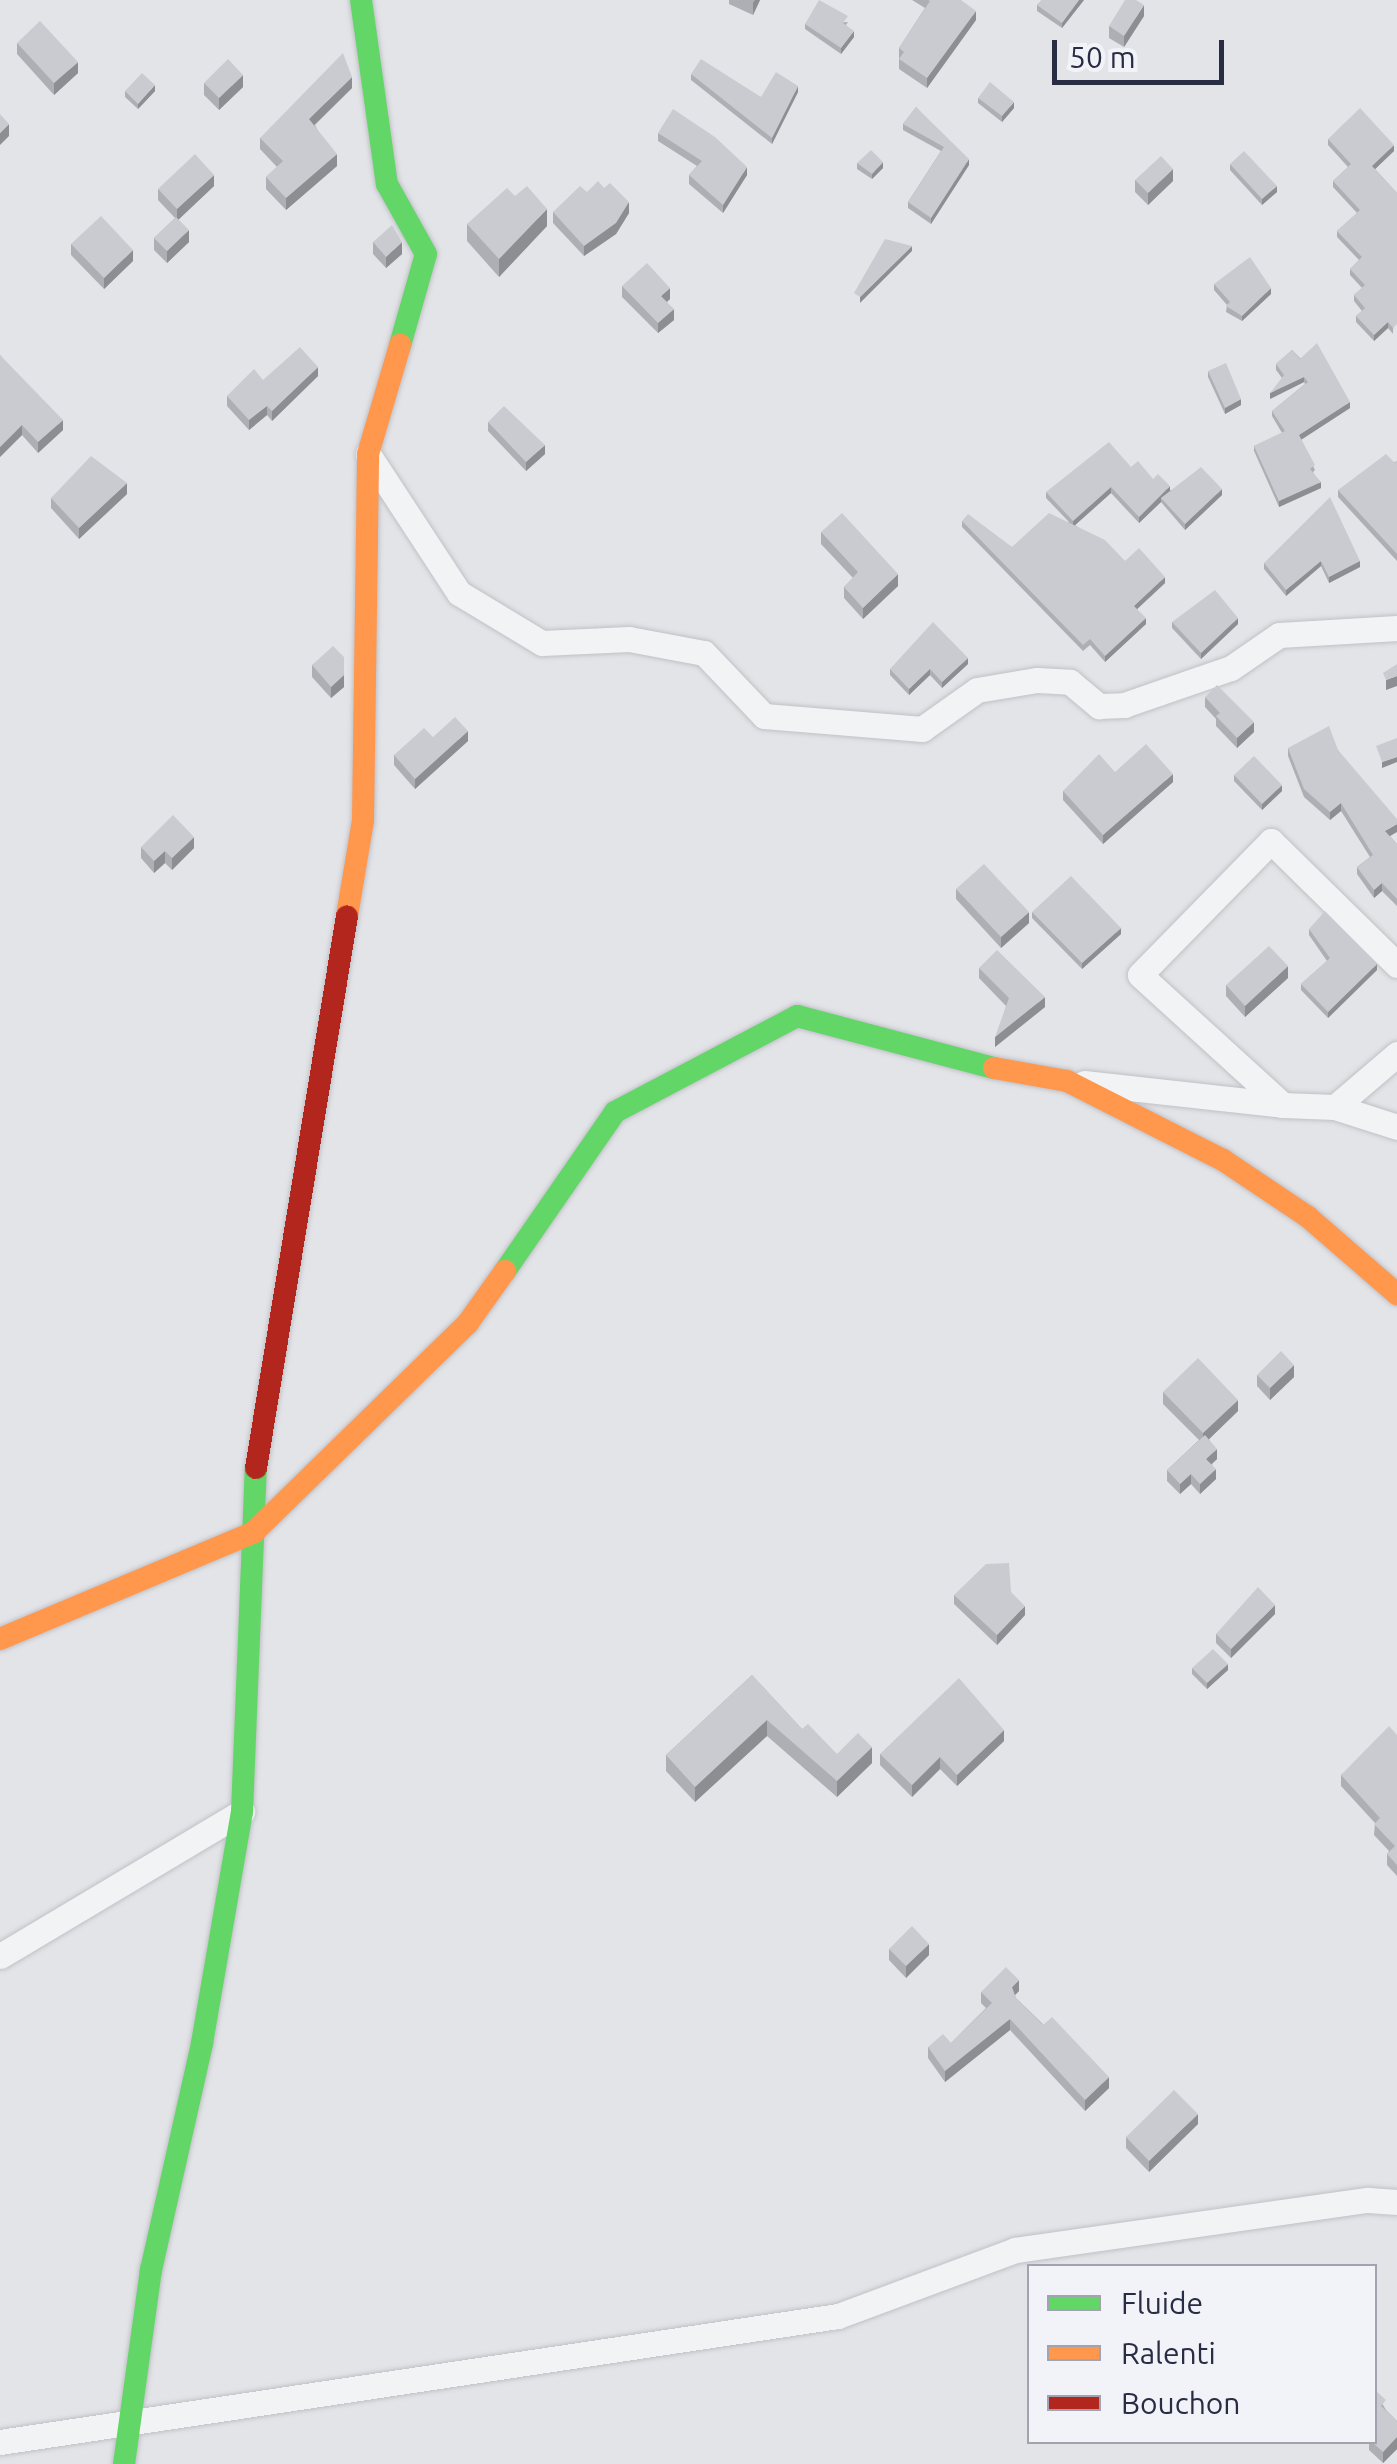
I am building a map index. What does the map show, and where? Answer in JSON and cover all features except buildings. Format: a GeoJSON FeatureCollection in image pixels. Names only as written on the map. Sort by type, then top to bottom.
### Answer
{"type":"FeatureCollection","features":[{"type":"Feature","properties":{"kind":"street"},"geometry":{"type":"LineString","coordinates":[[124,2464],[152,2270],[202,2043],[242,1812],[257,1438],[363,820],[368,454],[426,254],[387,184],[361,0]]}},
{"type":"Feature","properties":{"kind":"street"},"geometry":{"type":"LineString","coordinates":[[368,454],[459,593],[542,643],[629,638],[704,653],[764,716],[922,729],[977,690],[1037,680],[1070,682],[1099,706],[1124,705],[1232,668],[1279,635],[1397,628]]}},
{"type":"Feature","properties":{"kind":"street"},"geometry":{"type":"LineString","coordinates":[[1283,1104],[1140,975],[1270,841],[1397,965]]}},
{"type":"Feature","properties":{"kind":"street"},"geometry":{"type":"LineString","coordinates":[[0,1639],[254,1532],[468,1323],[615,1112],[796,1016],[948,1060],[1068,1080],[1335,1107],[1397,1128]]}},
{"type":"Feature","properties":{"kind":"street"},"geometry":{"type":"LineString","coordinates":[[1335,1107],[1397,1054]]}},
{"type":"Feature","properties":{"kind":"street"},"geometry":{"type":"LineString","coordinates":[[1068,1080],[1223,1160],[1308,1217],[1397,1294]]}},
{"type":"Feature","properties":{"kind":"street"},"geometry":{"type":"LineString","coordinates":[[0,1956],[242,1812]]}},
{"type":"Feature","properties":{"kind":"street"},"geometry":{"type":"LineString","coordinates":[[0,2442],[128,2426],[838,2316],[1015,2250],[1368,2200],[1397,2202]]}},
{"type":"Feature","properties":{"kind":"traffic: fast"},"geometry":{"type":"LineString","coordinates":[[361,0],[387,184],[426,254],[400,345]]}},
{"type":"Feature","properties":{"kind":"traffic: fast"},"geometry":{"type":"LineString","coordinates":[[505,1271],[615,1112],[797,1016],[994,1068]]}},
{"type":"Feature","properties":{"kind":"traffic: fast"},"geometry":{"type":"LineString","coordinates":[[124,2464],[151,2270],[202,2043],[242,1812],[256,1468]]}},
{"type":"Feature","properties":{"kind":"traffic: slow"},"geometry":{"type":"LineString","coordinates":[[347,916],[363,820],[368,454],[400,345]]}},
{"type":"Feature","properties":{"kind":"traffic: slow"},"geometry":{"type":"LineString","coordinates":[[994,1068],[1067,1081],[1223,1160],[1308,1217],[1397,1294]]}},
{"type":"Feature","properties":{"kind":"traffic: slow"},"geometry":{"type":"LineString","coordinates":[[0,1639],[254,1532],[468,1323],[505,1271]]}},
{"type":"Feature","properties":{"kind":"traffic: jam"},"geometry":{"type":"LineString","coordinates":[[256,1468],[347,916]]}}]}
